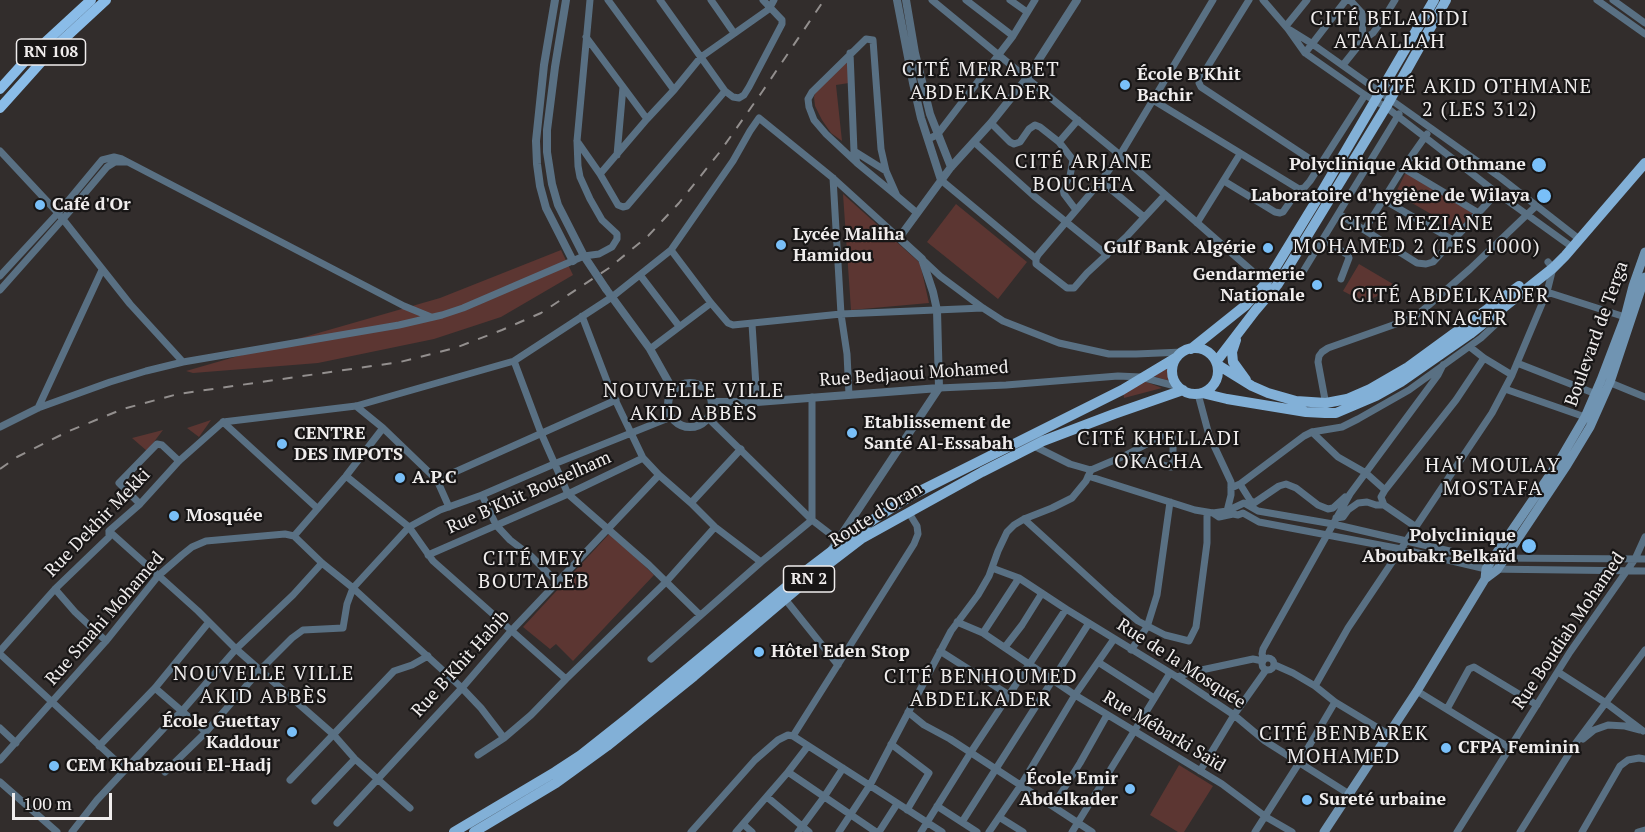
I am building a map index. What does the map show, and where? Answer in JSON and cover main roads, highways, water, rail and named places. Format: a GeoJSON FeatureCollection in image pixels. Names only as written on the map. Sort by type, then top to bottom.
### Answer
{"type":"FeatureCollection","features":[{"type":"Feature","properties":{"kind":"highway","name":"RN 108"},"geometry":{"type":"LineString","coordinates":[[0,89],[26,60],[91,0]]}},
{"type":"Feature","properties":{"kind":"highway","name":"RN 108"},"geometry":{"type":"LineString","coordinates":[[0,108],[52,50],[106,0]]}},
{"type":"Feature","properties":{"kind":"main road"},"geometry":{"type":"LineString","coordinates":[[1383,100],[1434,0]]}},
{"type":"Feature","properties":{"kind":"main road"},"geometry":{"type":"LineString","coordinates":[[1200,394],[1212,387],[1218,377],[1217,363],[1270,287],[1321,193],[1446,0]]}},
{"type":"Feature","properties":{"kind":"main road"},"geometry":{"type":"LineString","coordinates":[[1573,241],[1645,154]]}},
{"type":"Feature","properties":{"kind":"main road"},"geometry":{"type":"LineString","coordinates":[[1184,353],[1203,350],[1217,363],[1252,386],[1296,401],[1336,412],[1360,403],[1401,382],[1470,334],[1501,309],[1550,265],[1644,166]]}},
{"type":"Feature","properties":{"kind":"main road","name":"Boulevard de Terga"},"geometry":{"type":"LineString","coordinates":[[1324,832],[1417,691],[1486,574],[1493,558],[1558,463],[1596,394],[1606,381],[1645,252]]}},
{"type":"Feature","properties":{"kind":"main road"},"geometry":{"type":"LineString","coordinates":[[1270,287],[1184,353],[1173,370],[1173,377],[1181,388],[1200,394],[1306,412],[1326,408],[1370,389],[1408,367],[1550,265]]}},
{"type":"Feature","properties":{"kind":"main road","name":"Boulevard de Terga"},"geometry":{"type":"LineString","coordinates":[[1486,574],[1497,570],[1590,427],[1645,277]]}},
{"type":"Feature","properties":{"kind":"main road"},"geometry":{"type":"LineString","coordinates":[[1238,335],[1232,352],[1233,362],[1240,374],[1252,386]]}},
{"type":"Feature","properties":{"kind":"main road","name":"Route d'Oran"},"geometry":{"type":"LineString","coordinates":[[454,832],[581,755],[803,573],[874,519],[914,495],[1122,390],[1184,353]]}},
{"type":"Feature","properties":{"kind":"main road","name":"Route d'Oran"},"geometry":{"type":"LineString","coordinates":[[474,832],[555,783],[608,746],[861,539],[982,472],[1035,446],[1181,388]]}},
{"type":"Feature","properties":{"kind":"railway"},"geometry":{"type":"LineString","coordinates":[[0,469],[17,457],[69,431],[123,409],[178,394],[400,362],[455,348],[541,313],[609,268],[648,236],[679,203],[719,153],[824,0]]}},
{"type":"Feature","properties":{"kind":"place","name":"École B'Khit Bachir"},"geometry":{"type":"Point","coordinates":[1125,85]}},
{"type":"Feature","properties":{"kind":"place","name":"Polyclinique Akid Othmane"},"geometry":{"type":"Point","coordinates":[1539,165]}},
{"type":"Feature","properties":{"kind":"place","name":"Laboratoire d'hygiène de Wilaya"},"geometry":{"type":"Point","coordinates":[1544,196]}},
{"type":"Feature","properties":{"kind":"place","name":"Café d'Or"},"geometry":{"type":"Point","coordinates":[40,205]}},
{"type":"Feature","properties":{"kind":"place","name":"Lycée Maliha Hamidou"},"geometry":{"type":"Point","coordinates":[781,245]}},
{"type":"Feature","properties":{"kind":"place","name":"Gulf Bank Algérie"},"geometry":{"type":"Point","coordinates":[1268,248]}},
{"type":"Feature","properties":{"kind":"place","name":"Gendarmerie Nationale"},"geometry":{"type":"Point","coordinates":[1317,285]}},
{"type":"Feature","properties":{"kind":"place","name":"Etablissement de Santé Al-Essabah"},"geometry":{"type":"Point","coordinates":[852,433]}},
{"type":"Feature","properties":{"kind":"place","name":"CENTRE DES IMPOTS"},"geometry":{"type":"Point","coordinates":[282,444]}},
{"type":"Feature","properties":{"kind":"place","name":"A.P.C"},"geometry":{"type":"Point","coordinates":[400,478]}},
{"type":"Feature","properties":{"kind":"place","name":"Mosquée"},"geometry":{"type":"Point","coordinates":[174,516]}},
{"type":"Feature","properties":{"kind":"place","name":"Polyclinique Aboubakr Belkaïd"},"geometry":{"type":"Point","coordinates":[1529,546]}},
{"type":"Feature","properties":{"kind":"place","name":"Hôtel Eden Stop"},"geometry":{"type":"Point","coordinates":[759,652]}},
{"type":"Feature","properties":{"kind":"place","name":"École Guettay Kaddour"},"geometry":{"type":"Point","coordinates":[292,732]}},
{"type":"Feature","properties":{"kind":"place","name":"CFPA Feminin"},"geometry":{"type":"Point","coordinates":[1446,748]}},
{"type":"Feature","properties":{"kind":"place","name":"CEM Khabzaoui El-Hadj"},"geometry":{"type":"Point","coordinates":[54,766]}},
{"type":"Feature","properties":{"kind":"place","name":"École Emir Abdelkader"},"geometry":{"type":"Point","coordinates":[1130,789]}},
{"type":"Feature","properties":{"kind":"place","name":"Sureté urbaine"},"geometry":{"type":"Point","coordinates":[1307,800]}},
{"type":"Feature","properties":{"kind":"district","name":"CITÉ BELADIDI ATAALLAH"},"geometry":{"type":"Point","coordinates":[1390,30]}},
{"type":"Feature","properties":{"kind":"district","name":"CITÉ MERABET ABDELKADER"},"geometry":{"type":"Point","coordinates":[981,82]}},
{"type":"Feature","properties":{"kind":"district","name":"CITÉ AKID OTHMANE 2 (LES 312)"},"geometry":{"type":"Point","coordinates":[1480,98]}},
{"type":"Feature","properties":{"kind":"district","name":"CITÉ ARJANE BOUCHTA"},"geometry":{"type":"Point","coordinates":[1084,174]}},
{"type":"Feature","properties":{"kind":"district","name":"CITÉ MEZIANE MOHAMED 2 (LES 1000)"},"geometry":{"type":"Point","coordinates":[1417,236]}},
{"type":"Feature","properties":{"kind":"district","name":"CITÉ ABDELKADER BENNACER"},"geometry":{"type":"Point","coordinates":[1451,308]}},
{"type":"Feature","properties":{"kind":"district","name":"NOUVELLE VILLE AKID ABBÈS"},"geometry":{"type":"Point","coordinates":[694,402]}},
{"type":"Feature","properties":{"kind":"district","name":"CITÉ KHELLADI OKACHA"},"geometry":{"type":"Point","coordinates":[1159,450]}},
{"type":"Feature","properties":{"kind":"district","name":"HAÏ MOULAY MOSTAFA"},"geometry":{"type":"Point","coordinates":[1493,478]}},
{"type":"Feature","properties":{"kind":"district","name":"CITÉ MEY BOUTALEB"},"geometry":{"type":"Point","coordinates":[534,570]}},
{"type":"Feature","properties":{"kind":"district","name":"NOUVELLE VILLE AKID ABBÈS"},"geometry":{"type":"Point","coordinates":[264,686]}},
{"type":"Feature","properties":{"kind":"district","name":"CITÉ BENHOUMED ABDELKADER"},"geometry":{"type":"Point","coordinates":[981,688]}},
{"type":"Feature","properties":{"kind":"district","name":"CITÉ BENBAREK MOHAMED"},"geometry":{"type":"Point","coordinates":[1344,746]}}]}
